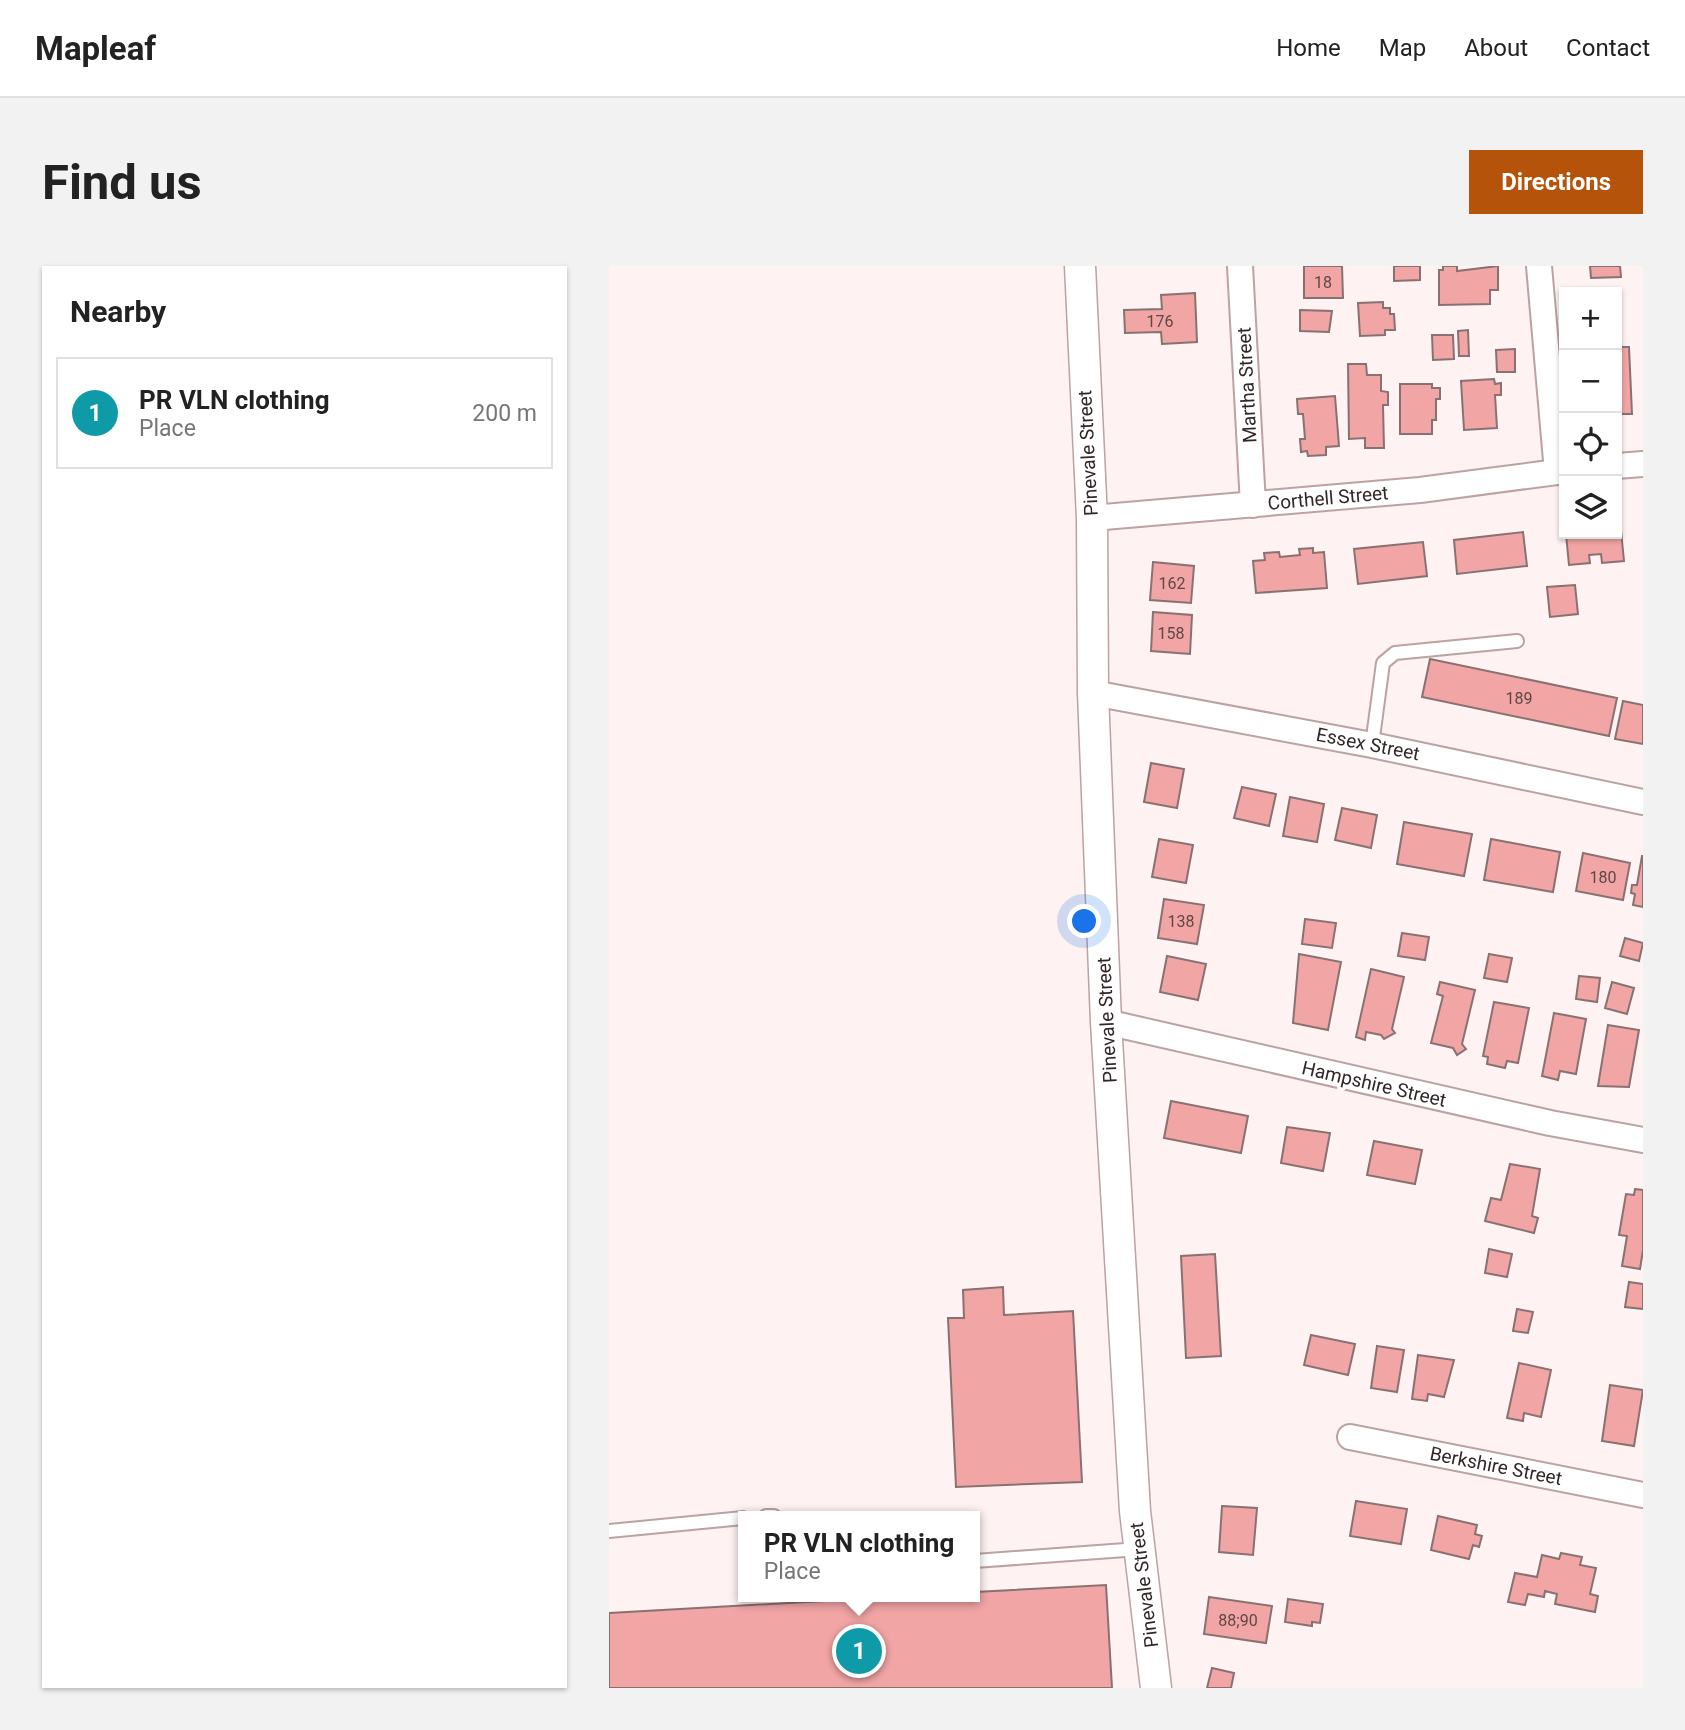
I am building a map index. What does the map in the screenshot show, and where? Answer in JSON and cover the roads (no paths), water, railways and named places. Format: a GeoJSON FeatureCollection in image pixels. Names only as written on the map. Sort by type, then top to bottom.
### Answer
{"type":"FeatureCollection","features":[{"type":"Feature","properties":{"kind":"street","name":"Pinevale Street"},"geometry":{"type":"LineString","coordinates":[[1080,266],[1092,518],[1093,693],[1106,1023],[1140,1549],[1156,1688]]}},
{"type":"Feature","properties":{"kind":"street","name":"Martha Street"},"geometry":{"type":"LineString","coordinates":[[1240,266],[1254,505]]}},
{"type":"Feature","properties":{"kind":"street"},"geometry":{"type":"LineString","coordinates":[[1539,266],[1559,462]]}},
{"type":"Feature","properties":{"kind":"street"},"geometry":{"type":"LineString","coordinates":[[1622,466],[1643,464]]}},
{"type":"Feature","properties":{"kind":"street","name":"Corthell Street"},"geometry":{"type":"LineString","coordinates":[[1092,518],[1420,490],[1559,472]]}},
{"type":"Feature","properties":{"kind":"street","name":"Essex Street"},"geometry":{"type":"LineString","coordinates":[[1093,693],[1372,745],[1643,802]]}},
{"type":"Feature","properties":{"kind":"street","name":"Hampshire Street"},"geometry":{"type":"LineString","coordinates":[[1106,1023],[1537,1120],[1643,1140]]}},
{"type":"Feature","properties":{"kind":"street","name":"Berkshire Street"},"geometry":{"type":"LineString","coordinates":[[1350,1437],[1643,1495]]}},
{"type":"Feature","properties":{"kind":"lane"},"geometry":{"type":"LineString","coordinates":[[1372,745],[1383,663],[1395,653],[1517,641]]}},
{"type":"Feature","properties":{"kind":"lane"},"geometry":{"type":"LineString","coordinates":[[609,1531],[738,1519]]}},
{"type":"Feature","properties":{"kind":"lane"},"geometry":{"type":"LineString","coordinates":[[980,1561],[1140,1549]]}},
{"type":"Feature","properties":{"kind":"place","name":"PR VLN clothing"},"geometry":{"type":"Point","coordinates":[859,1651]}}]}
